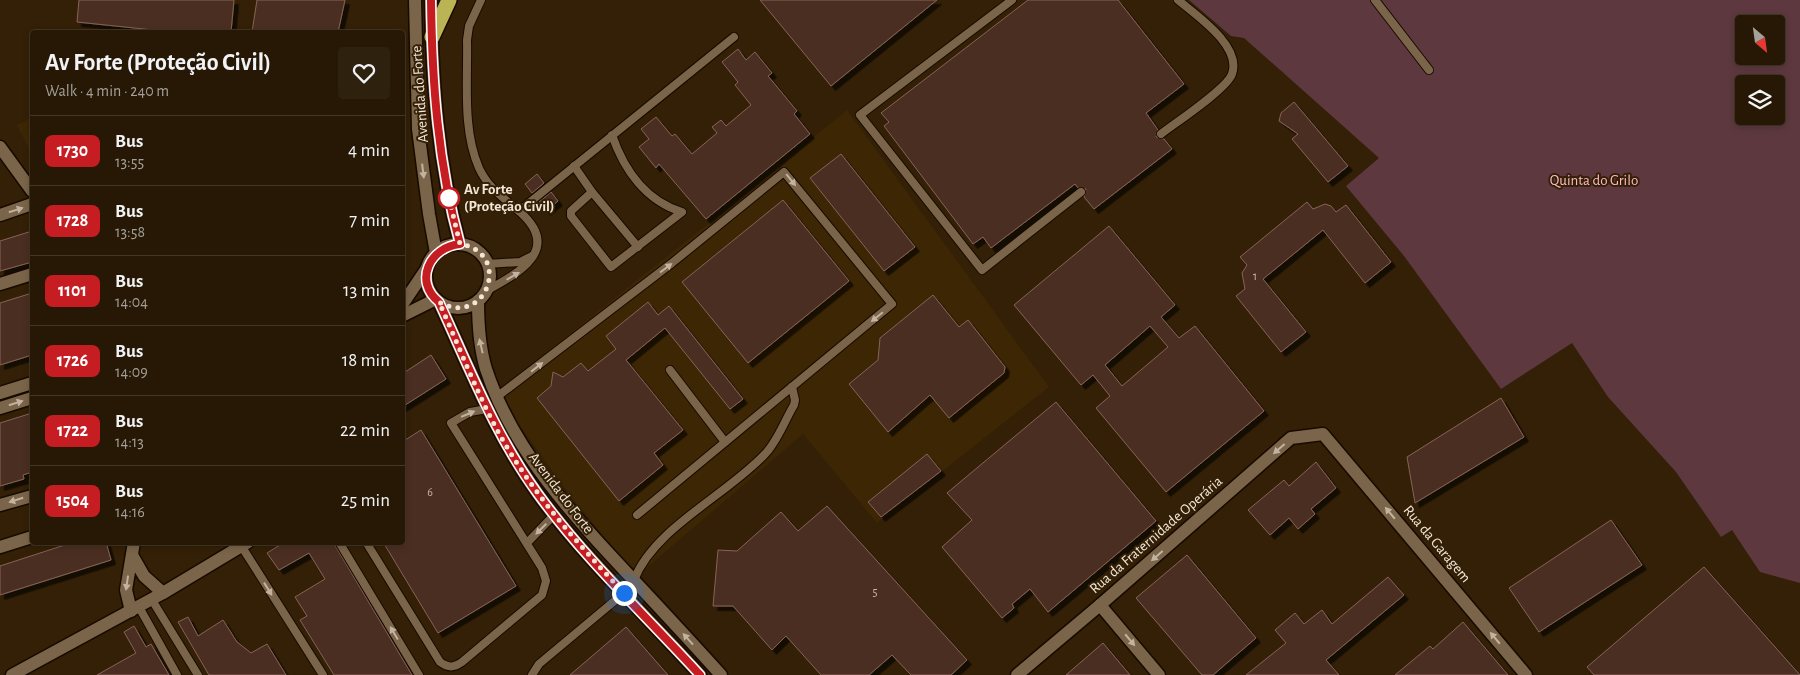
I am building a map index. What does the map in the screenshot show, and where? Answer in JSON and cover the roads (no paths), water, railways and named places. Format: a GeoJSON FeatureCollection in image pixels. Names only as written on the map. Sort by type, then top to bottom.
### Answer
{"type":"FeatureCollection","features":[{"type":"Feature","properties":{"kind":"highway"},"geometry":{"type":"LineString","coordinates":[[432,37],[449,0]]}},
{"type":"Feature","properties":{"kind":"street","name":"Avenida do Forte"},"geometry":{"type":"LineString","coordinates":[[415,0],[418,129],[428,214],[436,253]]}},
{"type":"Feature","properties":{"kind":"street","name":"Avenida do Forte"},"geometry":{"type":"LineString","coordinates":[[431,0],[437,128],[451,211],[460,244]]}},
{"type":"Feature","properties":{"kind":"street"},"geometry":{"type":"LineString","coordinates":[[0,147],[30,188]]}},
{"type":"Feature","properties":{"kind":"street"},"geometry":{"type":"LineString","coordinates":[[0,215],[30,205]]}},
{"type":"Feature","properties":{"kind":"street"},"geometry":{"type":"LineString","coordinates":[[405,301],[436,253],[451,245],[460,244],[479,252],[487,264]]}},
{"type":"Feature","properties":{"kind":"street","name":"Avenida do Forte"},"geometry":{"type":"LineString","coordinates":[[487,264],[490,278],[482,296],[480,340],[486,367],[498,396],[525,446],[576,517],[721,675]]}},
{"type":"Feature","properties":{"kind":"street","name":"Avenida do Forte"},"geometry":{"type":"LineString","coordinates":[[427,268],[427,285],[438,300],[487,409],[512,456],[554,515],[700,675]]}},
{"type":"Feature","properties":{"kind":"street"},"geometry":{"type":"LineString","coordinates":[[0,284],[30,275]]}},
{"type":"Feature","properties":{"kind":"street"},"geometry":{"type":"LineString","coordinates":[[405,315],[438,300],[446,306],[462,308],[482,296]]}},
{"type":"Feature","properties":{"kind":"street"},"geometry":{"type":"LineString","coordinates":[[0,393],[30,384]]}},
{"type":"Feature","properties":{"kind":"street"},"geometry":{"type":"LineString","coordinates":[[0,408],[30,399]]}},
{"type":"Feature","properties":{"kind":"street","name":"Rua da Fraternidade Operária"},"geometry":{"type":"LineString","coordinates":[[1017,675],[1291,438],[1324,434]]}},
{"type":"Feature","properties":{"kind":"street","name":"Rua da Garagem"},"geometry":{"type":"LineString","coordinates":[[1324,434],[1526,675]]}},
{"type":"Feature","properties":{"kind":"street"},"geometry":{"type":"LineString","coordinates":[[0,505],[30,497]]}},
{"type":"Feature","properties":{"kind":"street"},"geometry":{"type":"LineString","coordinates":[[0,547],[30,538]]}},
{"type":"Feature","properties":{"kind":"street"},"geometry":{"type":"LineString","coordinates":[[12,675],[152,600],[245,545]]}},
{"type":"Feature","properties":{"kind":"street"},"geometry":{"type":"LineString","coordinates":[[133,549],[144,576],[163,593]]}},
{"type":"Feature","properties":{"kind":"street"},"geometry":{"type":"LineString","coordinates":[[133,549],[126,590],[135,609]]}},
{"type":"Feature","properties":{"kind":"street"},"geometry":{"type":"LineString","coordinates":[[1100,605],[1159,675]]}},
{"type":"Feature","properties":{"kind":"lane"},"geometry":{"type":"LineString","coordinates":[[480,0],[469,26],[467,40],[470,139],[485,179],[496,193],[528,220],[535,232],[534,255],[521,271],[482,296]]}},
{"type":"Feature","properties":{"kind":"lane"},"geometry":{"type":"LineString","coordinates":[[1012,0],[860,115],[982,270],[1081,192]]}},
{"type":"Feature","properties":{"kind":"lane"},"geometry":{"type":"LineString","coordinates":[[1161,134],[1216,93],[1232,75],[1233,64],[1226,45],[1214,31],[1178,0]]}},
{"type":"Feature","properties":{"kind":"lane"},"geometry":{"type":"LineString","coordinates":[[1374,0],[1429,70]]}},
{"type":"Feature","properties":{"kind":"lane"},"geometry":{"type":"LineString","coordinates":[[519,211],[734,37]]}},
{"type":"Feature","properties":{"kind":"lane"},"geometry":{"type":"LineString","coordinates":[[592,192],[571,211],[571,216],[611,267],[682,212],[661,203],[642,188],[629,170],[612,135]]}},
{"type":"Feature","properties":{"kind":"lane"},"geometry":{"type":"LineString","coordinates":[[574,166],[592,192],[638,247]]}},
{"type":"Feature","properties":{"kind":"lane"},"geometry":{"type":"LineString","coordinates":[[498,396],[672,263],[784,172],[892,304],[637,515]]}},
{"type":"Feature","properties":{"kind":"lane"},"geometry":{"type":"LineString","coordinates":[[487,264],[520,262],[534,255]]}},
{"type":"Feature","properties":{"kind":"lane"},"geometry":{"type":"LineString","coordinates":[[670,370],[725,442]]}},
{"type":"Feature","properties":{"kind":"lane"},"geometry":{"type":"LineString","coordinates":[[634,580],[640,566],[658,543],[766,454],[794,405],[795,400],[792,387]]}},
{"type":"Feature","properties":{"kind":"lane"},"geometry":{"type":"LineString","coordinates":[[368,545],[440,662],[447,667],[454,667],[542,595],[546,582],[545,574],[451,423],[470,412],[487,409]]}},
{"type":"Feature","properties":{"kind":"lane"},"geometry":{"type":"LineString","coordinates":[[527,543],[554,515]]}},
{"type":"Feature","properties":{"kind":"lane"},"geometry":{"type":"LineString","coordinates":[[245,545],[323,675]]}},
{"type":"Feature","properties":{"kind":"lane"},"geometry":{"type":"LineString","coordinates":[[341,545],[419,675]]}},
{"type":"Feature","properties":{"kind":"lane"},"geometry":{"type":"LineString","coordinates":[[532,675],[539,664],[624,593]]}},
{"type":"Feature","properties":{"kind":"lane"},"geometry":{"type":"LineString","coordinates":[[152,600],[198,675]]}},
{"type":"Feature","properties":{"kind":"lane"},"geometry":{"type":"LineString","coordinates":[[135,609],[177,675]]}},
{"type":"Feature","properties":{"kind":"place","name":"Av Forte (Proteção Civil)"},"geometry":{"type":"Point","coordinates":[449,198]}},
{"type":"Feature","properties":{"kind":"park label","name":"Quinta do Grilo"},"geometry":{"type":"Point","coordinates":[1594,180]}}]}
